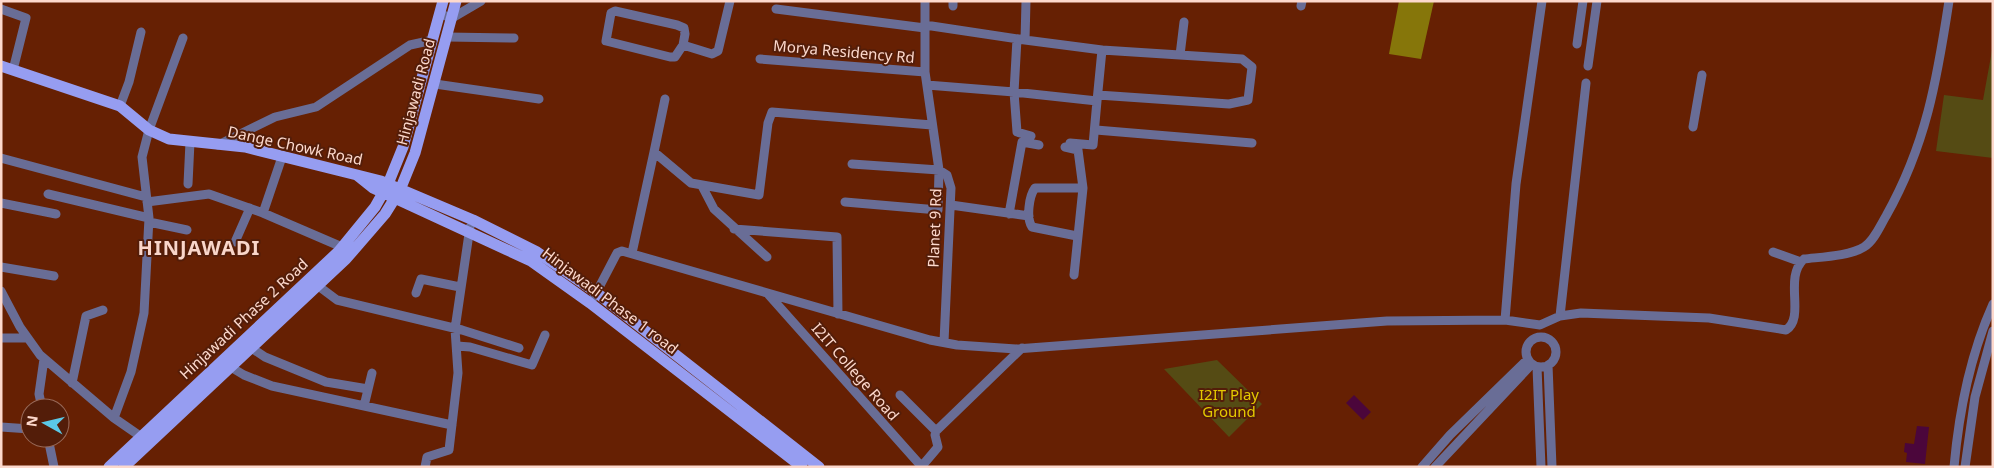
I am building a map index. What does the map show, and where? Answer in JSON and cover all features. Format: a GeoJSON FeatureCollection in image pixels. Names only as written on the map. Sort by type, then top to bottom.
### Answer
{"type":"FeatureCollection","features":[{"type":"Feature","properties":{"kind":"main road"},"geometry":{"type":"LineString","coordinates":[[392,191],[443,1]]}},
{"type":"Feature","properties":{"kind":"main road","name":"Hinjawadi Road"},"geometry":{"type":"LineString","coordinates":[[392,191],[415,153],[456,1]]}},
{"type":"Feature","properties":{"kind":"main road","name":"Dange Chowk Road"},"geometry":{"type":"LineString","coordinates":[[1,66],[120,106],[149,130],[169,139],[245,148],[357,175],[392,191]]}},
{"type":"Feature","properties":{"kind":"main road","name":"Hinjawadi Phase 1 road"},"geometry":{"type":"LineString","coordinates":[[392,191],[473,220],[537,252],[597,293],[819,467]]}},
{"type":"Feature","properties":{"kind":"main road","name":"Hinjawadi Phase 1 road"},"geometry":{"type":"LineString","coordinates":[[392,191],[468,232],[531,261],[590,303],[802,467]]}},
{"type":"Feature","properties":{"kind":"main road","name":"Hinjawadi Phase 2 Road"},"geometry":{"type":"LineString","coordinates":[[109,467],[342,247],[392,191]]}},
{"type":"Feature","properties":{"kind":"main road","name":"Hinjawadi Phase 2 Road"},"geometry":{"type":"LineString","coordinates":[[124,467],[317,286],[360,243],[385,214],[392,191]]}},
{"type":"Feature","properties":{"kind":"street"},"geometry":{"type":"LineString","coordinates":[[440,14],[452,18],[481,1]]}},
{"type":"Feature","properties":{"kind":"street"},"geometry":{"type":"LineString","coordinates":[[683,45],[712,54],[718,52],[730,1]]}},
{"type":"Feature","properties":{"kind":"street","name":"Planet 9 Rd"},"geometry":{"type":"LineString","coordinates":[[925,1],[925,72],[932,125],[939,170],[946,173],[950,179],[951,195],[944,342]]}},
{"type":"Feature","properties":{"kind":"street"},"geometry":{"type":"LineString","coordinates":[[1026,1],[1014,92],[1018,132],[1031,136]]}},
{"type":"Feature","properties":{"kind":"street"},"geometry":{"type":"LineString","coordinates":[[1505,320],[1516,184],[1542,1]]}},
{"type":"Feature","properties":{"kind":"street"},"geometry":{"type":"LineString","coordinates":[[1577,44],[1583,1]]}},
{"type":"Feature","properties":{"kind":"street"},"geometry":{"type":"LineString","coordinates":[[1588,66],[1597,1]]}},
{"type":"Feature","properties":{"kind":"street"},"geometry":{"type":"LineString","coordinates":[[590,303],[617,253],[622,251],[930,340],[1022,348],[1387,321],[1505,320],[1540,325],[1560,316],[1584,313],[1709,318],[1786,330],[1790,327],[1795,315],[1794,275],[1797,265],[1804,259],[1864,247],[1876,234],[1902,188],[1923,136],[1939,73],[1950,1]]}},
{"type":"Feature","properties":{"kind":"street"},"geometry":{"type":"LineString","coordinates":[[7,7],[26,18],[13,70]]}},
{"type":"Feature","properties":{"kind":"street"},"geometry":{"type":"LineString","coordinates":[[776,9],[1102,50],[1242,59],[1252,66],[1248,100],[1230,104],[1098,98],[927,85]]}},
{"type":"Feature","properties":{"kind":"street"},"geometry":{"type":"LineString","coordinates":[[615,11],[684,28],[683,45],[675,57],[670,57],[606,41],[610,13],[615,11]]}},
{"type":"Feature","properties":{"kind":"street"},"geometry":{"type":"LineString","coordinates":[[1180,55],[1184,22]]}},
{"type":"Feature","properties":{"kind":"street"},"geometry":{"type":"LineString","coordinates":[[120,106],[129,82],[141,32]]}},
{"type":"Feature","properties":{"kind":"street"},"geometry":{"type":"LineString","coordinates":[[447,37],[514,38]]}},
{"type":"Feature","properties":{"kind":"street"},"geometry":{"type":"LineString","coordinates":[[114,418],[131,372],[144,313],[149,220],[142,157],[149,130],[183,38]]}},
{"type":"Feature","properties":{"kind":"street"},"geometry":{"type":"LineString","coordinates":[[218,145],[275,117],[316,107],[410,45],[434,40]]}},
{"type":"Feature","properties":{"kind":"street"},"geometry":{"type":"LineString","coordinates":[[1074,274],[1083,188],[1078,150],[1065,145],[1093,144],[1096,130],[1102,50]]}},
{"type":"Feature","properties":{"kind":"street","name":"Morya Residency Rd"},"geometry":{"type":"LineString","coordinates":[[760,59],[925,72]]}},
{"type":"Feature","properties":{"kind":"street"},"geometry":{"type":"LineString","coordinates":[[1693,126],[1702,75]]}},
{"type":"Feature","properties":{"kind":"street"},"geometry":{"type":"LineString","coordinates":[[1560,316],[1586,83]]}},
{"type":"Feature","properties":{"kind":"street"},"geometry":{"type":"LineString","coordinates":[[434,84],[539,98]]}},
{"type":"Feature","properties":{"kind":"street"},"geometry":{"type":"LineString","coordinates":[[632,253],[665,99]]}},
{"type":"Feature","properties":{"kind":"street"},"geometry":{"type":"LineString","coordinates":[[654,152],[692,183],[760,194],[768,123],[772,112],[932,125]]}},
{"type":"Feature","properties":{"kind":"street"},"geometry":{"type":"LineString","coordinates":[[1096,130],[1252,143]]}},
{"type":"Feature","properties":{"kind":"street"},"geometry":{"type":"LineString","coordinates":[[188,184],[190,142]]}},
{"type":"Feature","properties":{"kind":"street"},"geometry":{"type":"LineString","coordinates":[[1009,214],[1022,142],[1039,145]]}},
{"type":"Feature","properties":{"kind":"street"},"geometry":{"type":"LineString","coordinates":[[263,212],[282,157]]}},
{"type":"Feature","properties":{"kind":"street"},"geometry":{"type":"LineString","coordinates":[[1,158],[147,199],[209,194],[263,212],[342,247]]}},
{"type":"Feature","properties":{"kind":"street"},"geometry":{"type":"LineString","coordinates":[[845,202],[938,210],[940,192],[939,170],[852,164]]}},
{"type":"Feature","properties":{"kind":"street"},"geometry":{"type":"LineString","coordinates":[[702,186],[714,208],[734,229],[767,258]]}},
{"type":"Feature","properties":{"kind":"street"},"geometry":{"type":"LineString","coordinates":[[1077,236],[1032,227],[1029,216],[1032,191],[1035,188],[1083,188]]}},
{"type":"Feature","properties":{"kind":"street"},"geometry":{"type":"LineString","coordinates":[[940,192],[951,195]]}},
{"type":"Feature","properties":{"kind":"street"},"geometry":{"type":"LineString","coordinates":[[48,194],[187,230]]}},
{"type":"Feature","properties":{"kind":"street"},"geometry":{"type":"LineString","coordinates":[[1,203],[56,214]]}},
{"type":"Feature","properties":{"kind":"street"},"geometry":{"type":"LineString","coordinates":[[950,205],[1029,216]]}},
{"type":"Feature","properties":{"kind":"street"},"geometry":{"type":"LineString","coordinates":[[235,242],[250,208]]}},
{"type":"Feature","properties":{"kind":"street"},"geometry":{"type":"LineString","coordinates":[[425,467],[427,457],[449,450],[458,373],[455,329],[468,232],[473,220]]}},
{"type":"Feature","properties":{"kind":"street"},"geometry":{"type":"LineString","coordinates":[[734,229],[838,237],[838,314]]}},
{"type":"Feature","properties":{"kind":"street"},"geometry":{"type":"LineString","coordinates":[[1773,252],[1801,262]]}},
{"type":"Feature","properties":{"kind":"street"},"geometry":{"type":"LineString","coordinates":[[1,267],[54,276]]}},
{"type":"Feature","properties":{"kind":"street"},"geometry":{"type":"LineString","coordinates":[[416,293],[421,279],[460,287]]}},
{"type":"Feature","properties":{"kind":"street"},"geometry":{"type":"LineString","coordinates":[[317,286],[337,300],[455,329],[519,348]]}},
{"type":"Feature","properties":{"kind":"street"},"geometry":{"type":"LineString","coordinates":[[1,291],[27,338],[44,359],[114,418],[140,436]]}},
{"type":"Feature","properties":{"kind":"street","name":"I2IT College Road"},"geometry":{"type":"LineString","coordinates":[[768,294],[922,467]]}},
{"type":"Feature","properties":{"kind":"street"},"geometry":{"type":"LineString","coordinates":[[1954,467],[1964,394],[1982,327],[1993,304]]}},
{"type":"Feature","properties":{"kind":"street"},"geometry":{"type":"LineString","coordinates":[[72,382],[86,316],[103,310]]}},
{"type":"Feature","properties":{"kind":"street"},"geometry":{"type":"LineString","coordinates":[[1540,325],[1540,336]]}},
{"type":"Feature","properties":{"kind":"street"},"geometry":{"type":"LineString","coordinates":[[1965,467],[1975,397],[1993,331]]}},
{"type":"Feature","properties":{"kind":"street"},"geometry":{"type":"LineString","coordinates":[[457,346],[470,347],[532,366],[545,335]]}},
{"type":"Feature","properties":{"kind":"street"},"geometry":{"type":"LineString","coordinates":[[1541,467],[1532,363],[1527,344],[1540,336],[1550,339],[1556,347],[1555,357],[1548,365],[1552,467]]}},
{"type":"Feature","properties":{"kind":"street"},"geometry":{"type":"LineString","coordinates":[[1,338],[27,338]]}},
{"type":"Feature","properties":{"kind":"street"},"geometry":{"type":"LineString","coordinates":[[250,347],[265,357],[326,382],[368,389]]}},
{"type":"Feature","properties":{"kind":"street"},"geometry":{"type":"LineString","coordinates":[[922,467],[938,446],[935,435],[936,431],[1022,348]]}},
{"type":"Feature","properties":{"kind":"street"},"geometry":{"type":"LineString","coordinates":[[40,398],[44,359]]}},
{"type":"Feature","properties":{"kind":"street"},"geometry":{"type":"LineString","coordinates":[[1435,467],[1532,363]]}},
{"type":"Feature","properties":{"kind":"street"},"geometry":{"type":"LineString","coordinates":[[1422,467],[1450,435],[1532,363],[1548,365]]}},
{"type":"Feature","properties":{"kind":"street"},"geometry":{"type":"LineString","coordinates":[[230,366],[244,375],[272,386],[452,425]]}},
{"type":"Feature","properties":{"kind":"street"},"geometry":{"type":"LineString","coordinates":[[364,406],[372,373]]}},
{"type":"Feature","properties":{"kind":"street"},"geometry":{"type":"LineString","coordinates":[[1964,394],[1975,397]]}},
{"type":"Feature","properties":{"kind":"street"},"geometry":{"type":"LineString","coordinates":[[900,395],[936,431]]}},
{"type":"Feature","properties":{"kind":"street"},"geometry":{"type":"LineString","coordinates":[[1,426],[20,428]]}},
{"type":"Feature","properties":{"kind":"street"},"geometry":{"type":"LineString","coordinates":[[50,448],[54,467]]}},
{"type":"Feature","properties":{"kind":"green space"},"geometry":{"type":"Polygon","coordinates":[[[1993,45],[1993,158],[1936,151],[1944,95],[1983,100],[1993,45]]]}},
{"type":"Feature","properties":{"kind":"green space","name":"I2IT Play Ground"},"geometry":{"type":"Polygon","coordinates":[[[1217,360],[1262,404],[1229,437],[1164,369],[1217,360]]]}},
{"type":"Feature","properties":{"kind":"shaded area"},"geometry":{"type":"Polygon","coordinates":[[[1399,1],[1434,1],[1421,59],[1389,54],[1399,1]]]}},
{"type":"Feature","properties":{"kind":"shaded area"},"geometry":{"type":"Polygon","coordinates":[[[1354,395],[1371,412],[1363,420],[1346,403],[1354,395]]]}},
{"type":"Feature","properties":{"kind":"shaded area"},"geometry":{"type":"Polygon","coordinates":[[[1917,426],[1929,427],[1925,464],[1906,462],[1905,443],[1914,444],[1917,426]]]}},
{"type":"Feature","properties":{"kind":"district","name":"HINJAWADI"},"geometry":{"type":"Point","coordinates":[199,248]}}]}
